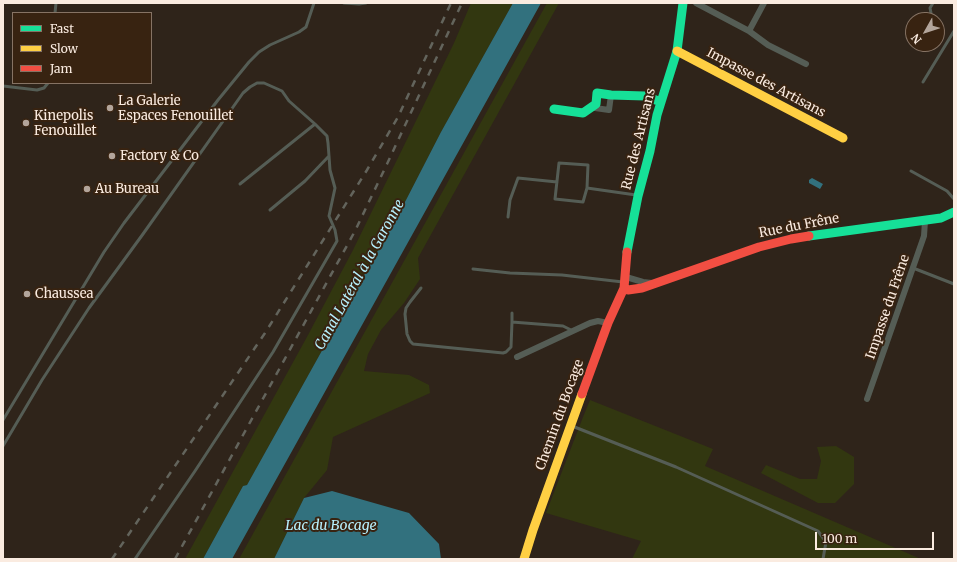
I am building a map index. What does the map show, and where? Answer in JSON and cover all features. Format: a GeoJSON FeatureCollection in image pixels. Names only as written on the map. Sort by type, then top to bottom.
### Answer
{"type":"FeatureCollection","features":[{"type":"Feature","properties":{"kind":"street","name":"Rue des Artisans"},"geometry":{"type":"LineString","coordinates":[[625,282],[628,251],[638,196],[661,102],[677,52],[683,3]]}},
{"type":"Feature","properties":{"kind":"street"},"geometry":{"type":"LineString","coordinates":[[696,3],[749,31],[768,44],[806,64]]}},
{"type":"Feature","properties":{"kind":"street"},"geometry":{"type":"LineString","coordinates":[[749,31],[764,3]]}},
{"type":"Feature","properties":{"kind":"street","name":"Impasse des Artisans"},"geometry":{"type":"LineString","coordinates":[[677,52],[843,138]]}},
{"type":"Feature","properties":{"kind":"street"},"geometry":{"type":"LineString","coordinates":[[611,95],[609,110],[595,108],[597,93],[645,96],[661,102]]}},
{"type":"Feature","properties":{"kind":"street"},"geometry":{"type":"LineString","coordinates":[[554,109],[583,113],[596,104]]}},
{"type":"Feature","properties":{"kind":"street","name":"Rue du Frêne"},"geometry":{"type":"LineString","coordinates":[[625,282],[628,290],[634,290],[759,247],[829,233],[925,221],[941,218],[954,212]]}},
{"type":"Feature","properties":{"kind":"street","name":"Impasse du Frêne"},"geometry":{"type":"LineString","coordinates":[[867,399],[924,236],[925,221]]}},
{"type":"Feature","properties":{"kind":"street","name":"Chemin du Bocage"},"geometry":{"type":"LineString","coordinates":[[524,559],[570,426],[608,323],[625,282]]}},
{"type":"Feature","properties":{"kind":"street"},"geometry":{"type":"LineString","coordinates":[[517,357],[598,321],[608,323]]}},
{"type":"Feature","properties":{"kind":"lane"},"geometry":{"type":"LineString","coordinates":[[3,420],[104,252],[124,223],[249,62],[259,52],[270,45],[299,32],[306,27],[314,3]]}},
{"type":"Feature","properties":{"kind":"lane"},"geometry":{"type":"LineString","coordinates":[[344,3],[366,3]]}},
{"type":"Feature","properties":{"kind":"lane"},"geometry":{"type":"LineString","coordinates":[[923,82],[954,31]]}},
{"type":"Feature","properties":{"kind":"lane"},"geometry":{"type":"LineString","coordinates":[[3,446],[42,380],[89,308],[243,93],[257,83],[264,83],[282,91],[289,101],[327,136],[330,170],[335,188],[329,216],[335,230],[337,241],[273,352],[135,559]]}},
{"type":"Feature","properties":{"kind":"lane"},"geometry":{"type":"LineString","coordinates":[[3,86],[37,90],[44,88],[47,84]]}},
{"type":"Feature","properties":{"kind":"lane"},"geometry":{"type":"LineString","coordinates":[[240,184],[315,124]]}},
{"type":"Feature","properties":{"kind":"lane"},"geometry":{"type":"LineString","coordinates":[[270,210],[305,181],[329,156]]}},
{"type":"Feature","properties":{"kind":"lane"},"geometry":{"type":"LineString","coordinates":[[559,163],[588,165],[587,188],[583,202],[555,199],[559,163]]}},
{"type":"Feature","properties":{"kind":"lane"},"geometry":{"type":"LineString","coordinates":[[911,171],[948,191],[954,199]]}},
{"type":"Feature","properties":{"kind":"lane"},"geometry":{"type":"LineString","coordinates":[[508,218],[510,200],[518,178],[557,182]]}},
{"type":"Feature","properties":{"kind":"lane"},"geometry":{"type":"LineString","coordinates":[[587,188],[638,196]]}},
{"type":"Feature","properties":{"kind":"lane"},"geometry":{"type":"LineString","coordinates":[[913,268],[954,284]]}},
{"type":"Feature","properties":{"kind":"lane"},"geometry":{"type":"LineString","coordinates":[[473,269],[510,273],[562,275],[625,282]]}},
{"type":"Feature","properties":{"kind":"lane"},"geometry":{"type":"LineString","coordinates":[[422,288],[406,308],[405,314],[407,334],[413,344],[503,353],[511,347],[512,313]]}},
{"type":"Feature","properties":{"kind":"lane"},"geometry":{"type":"LineString","coordinates":[[512,322],[562,326],[573,331]]}},
{"type":"Feature","properties":{"kind":"lane"},"geometry":{"type":"LineString","coordinates":[[570,426],[676,467],[818,531],[826,542],[824,559]]}},
{"type":"Feature","properties":{"kind":"green space"},"geometry":{"type":"Polygon","coordinates":[[[471,3],[513,3],[441,132],[406,200],[247,485],[243,486],[203,559],[185,559],[353,250],[454,43],[471,3]]]}},
{"type":"Feature","properties":{"kind":"green space"},"geometry":{"type":"Polygon","coordinates":[[[547,3],[559,3],[418,258],[420,279],[404,303],[381,330],[368,354],[364,371],[409,375],[429,385],[430,393],[333,437],[327,470],[304,498],[274,559],[239,559],[547,3]]]}},
{"type":"Feature","properties":{"kind":"green space"},"geometry":{"type":"Polygon","coordinates":[[[590,400],[713,449],[705,466],[921,559],[632,559],[641,541],[546,513],[590,400]]]}},
{"type":"Feature","properties":{"kind":"green space"},"geometry":{"type":"Polygon","coordinates":[[[836,446],[854,457],[854,484],[835,503],[818,503],[761,473],[766,465],[800,479],[817,479],[821,461],[817,447],[836,446]]]}},
{"type":"Feature","properties":{"kind":"water"},"geometry":{"type":"Polygon","coordinates":[[[513,3],[541,3],[232,559],[203,559],[243,486],[247,485],[406,200],[441,132],[513,3]]]}},
{"type":"Feature","properties":{"kind":"water"},"geometry":{"type":"Polygon","coordinates":[[[812,178],[823,184],[820,189],[809,183],[809,180],[812,178]]]}},
{"type":"Feature","properties":{"kind":"water","name":"Lac du Bocage"},"geometry":{"type":"Polygon","coordinates":[[[332,491],[409,513],[439,544],[441,559],[274,559],[304,498],[332,491]]]}},
{"type":"Feature","properties":{"kind":"railway"},"geometry":{"type":"LineString","coordinates":[[112,559],[265,333],[367,170],[398,117],[451,3]]}},
{"type":"Feature","properties":{"kind":"railway"},"geometry":{"type":"LineString","coordinates":[[175,559],[355,231],[462,3]]}},
{"type":"Feature","properties":{"kind":"traffic: fast"},"geometry":{"type":"LineString","coordinates":[[627,252],[638,196],[650,151],[657,115],[677,51],[683,3]]}},
{"type":"Feature","properties":{"kind":"traffic: fast"},"geometry":{"type":"LineString","coordinates":[[554,109],[583,113],[596,104],[597,93],[645,96],[661,102]]}},
{"type":"Feature","properties":{"kind":"traffic: fast"},"geometry":{"type":"LineString","coordinates":[[809,236],[941,218],[954,212]]}},
{"type":"Feature","properties":{"kind":"traffic: slow"},"geometry":{"type":"LineString","coordinates":[[677,51],[843,138]]}},
{"type":"Feature","properties":{"kind":"traffic: slow"},"geometry":{"type":"LineString","coordinates":[[524,559],[582,394]]}},
{"type":"Feature","properties":{"kind":"traffic: jam"},"geometry":{"type":"LineString","coordinates":[[624,288],[628,290],[642,288],[759,247],[809,236]]}},
{"type":"Feature","properties":{"kind":"traffic: jam"},"geometry":{"type":"LineString","coordinates":[[582,394],[608,323],[624,288],[627,252]]}},
{"type":"Feature","properties":{"kind":"place","name":"La Galerie Espaces Fenouillet"},"geometry":{"type":"Point","coordinates":[110,108]}},
{"type":"Feature","properties":{"kind":"place","name":"Kinepolis Fenouillet"},"geometry":{"type":"Point","coordinates":[26,123]}},
{"type":"Feature","properties":{"kind":"place","name":"Factory & Co"},"geometry":{"type":"Point","coordinates":[112,156]}},
{"type":"Feature","properties":{"kind":"place","name":"Au Bureau"},"geometry":{"type":"Point","coordinates":[87,189]}},
{"type":"Feature","properties":{"kind":"place","name":"Chaussea"},"geometry":{"type":"Point","coordinates":[27,294]}},
{"type":"Feature","properties":{"kind":"water label","name":"Canal Latéral à la Garonne"},"geometry":{"type":"Point","coordinates":[360,275]}}]}
